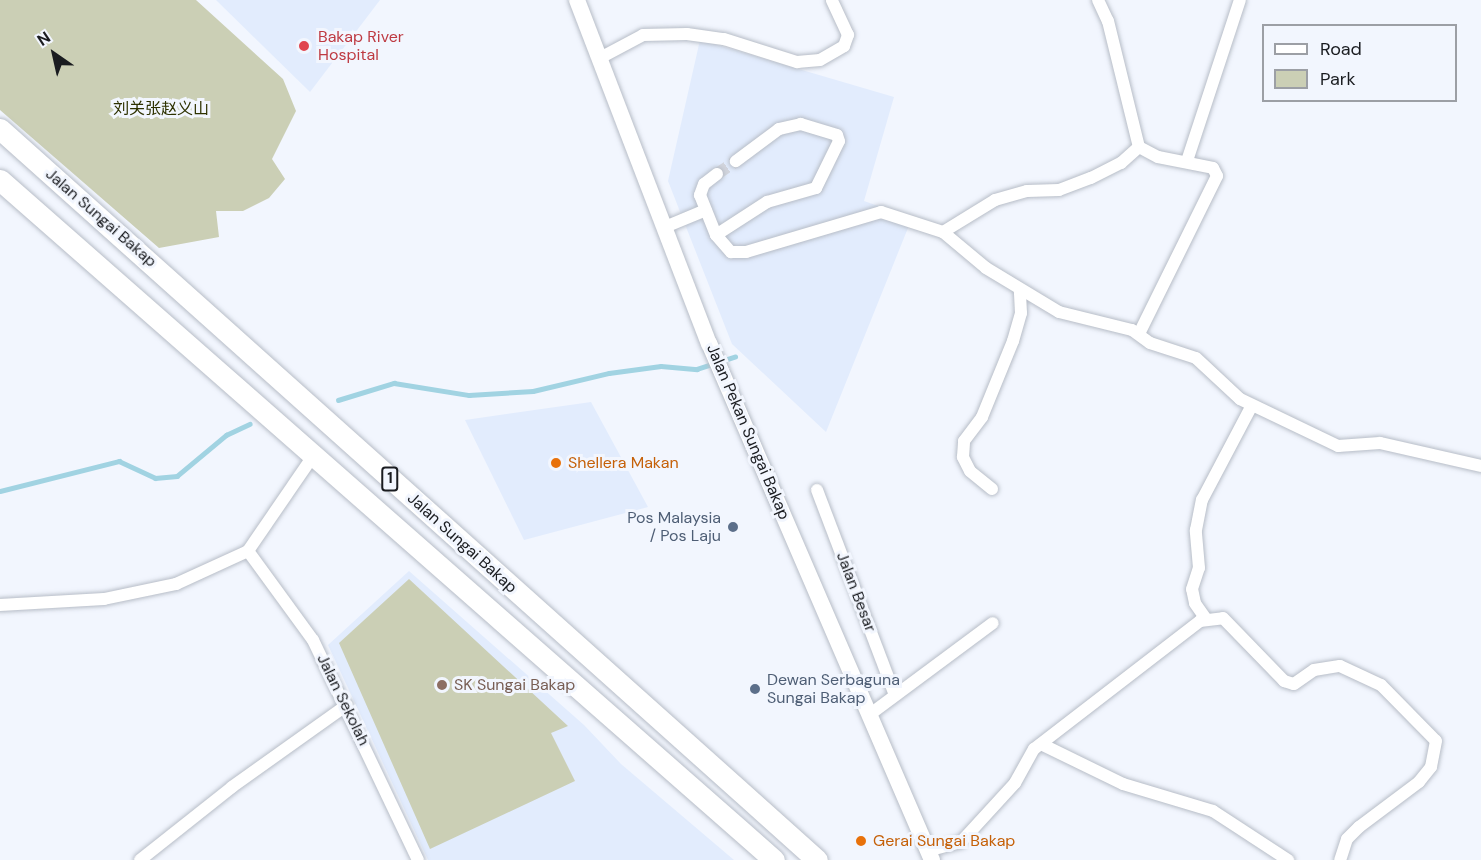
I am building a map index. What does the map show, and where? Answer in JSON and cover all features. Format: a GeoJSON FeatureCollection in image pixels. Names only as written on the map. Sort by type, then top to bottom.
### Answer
{"type":"FeatureCollection","features":[{"type":"Feature","properties":{"kind":"highway","name":"Jalan Sungai Bakap"},"geometry":{"type":"LineString","coordinates":[[0,129],[817,860]]}},
{"type":"Feature","properties":{"kind":"highway","name":"Jalan Sungai Bakap"},"geometry":{"type":"LineString","coordinates":[[0,180],[315,453],[593,704],[774,860]]}},
{"type":"Feature","properties":{"kind":"main road","name":"Jalan Pekan Sungai Bakap"},"geometry":{"type":"LineString","coordinates":[[577,0],[709,342],[930,857]]}},
{"type":"Feature","properties":{"kind":"street"},"geometry":{"type":"LineString","coordinates":[[600,58],[643,35],[687,34],[724,39],[797,62],[820,60],[844,46],[848,34],[832,0]]}},
{"type":"Feature","properties":{"kind":"street"},"geometry":{"type":"LineString","coordinates":[[1098,0],[1108,21],[1139,147],[1158,157],[1213,168],[1215,185],[1139,334]]}},
{"type":"Feature","properties":{"kind":"street"},"geometry":{"type":"LineString","coordinates":[[1187,161],[1240,0]]}},
{"type":"Feature","properties":{"kind":"street"},"geometry":{"type":"LineString","coordinates":[[716,235],[767,202],[816,188],[839,141],[837,135],[801,124],[779,129],[736,161]]}},
{"type":"Feature","properties":{"kind":"street"},"geometry":{"type":"LineString","coordinates":[[943,232],[995,200],[1027,191],[1059,190],[1091,178],[1121,164],[1139,147]]}},
{"type":"Feature","properties":{"kind":"street"},"geometry":{"type":"LineString","coordinates":[[717,174],[704,184],[700,195],[716,235],[731,252],[746,252],[881,212],[943,232],[1020,291],[1059,312],[1139,334],[1165,350],[1196,358],[1240,399],[1338,446],[1380,442],[1481,466]]}},
{"type":"Feature","properties":{"kind":"street"},"geometry":{"type":"LineString","coordinates":[[664,227],[706,210]]}},
{"type":"Feature","properties":{"kind":"street"},"geometry":{"type":"LineString","coordinates":[[992,489],[970,471],[963,457],[964,441],[982,417],[1013,340],[1021,313],[1020,291]]}},
{"type":"Feature","properties":{"kind":"street"},"geometry":{"type":"LineString","coordinates":[[1206,619],[1195,603],[1192,589],[1199,568],[1196,530],[1202,500],[1252,405]]}},
{"type":"Feature","properties":{"kind":"street"},"geometry":{"type":"LineString","coordinates":[[0,605],[104,599],[176,584],[248,551],[315,453]]}},
{"type":"Feature","properties":{"kind":"street","name":"Jalan Besar"},"geometry":{"type":"LineString","coordinates":[[817,490],[896,695]]}},
{"type":"Feature","properties":{"kind":"street","name":"Jalan Sekolah"},"geometry":{"type":"LineString","coordinates":[[248,551],[313,640],[347,705],[418,860]]}},
{"type":"Feature","properties":{"kind":"street"},"geometry":{"type":"LineString","coordinates":[[930,857],[961,842],[1015,783],[1041,744],[1206,619],[1229,621],[1284,681],[1294,684],[1314,670],[1340,666],[1381,685],[1436,741],[1431,766],[1419,782],[1359,827],[1347,839],[1340,860]]}},
{"type":"Feature","properties":{"kind":"street"},"geometry":{"type":"LineString","coordinates":[[869,715],[993,623]]}},
{"type":"Feature","properties":{"kind":"street"},"geometry":{"type":"LineString","coordinates":[[140,860],[347,705]]}},
{"type":"Feature","properties":{"kind":"street"},"geometry":{"type":"LineString","coordinates":[[1041,744],[1123,784],[1213,811],[1288,860]]}},
{"type":"Feature","properties":{"kind":"shaded area","name":"Bakap River Hospital"},"geometry":{"type":"Polygon","coordinates":[[[216,0],[380,0],[310,92],[216,0]]]}},
{"type":"Feature","properties":{"kind":"shaded area"},"geometry":{"type":"Polygon","coordinates":[[[700,40],[894,97],[864,201],[912,218],[826,432],[732,344],[668,181],[700,40]]]}},
{"type":"Feature","properties":{"kind":"shaded area","name":"Shellera Makan"},"geometry":{"type":"Polygon","coordinates":[[[591,402],[648,507],[524,540],[465,420],[591,402]]]}},
{"type":"Feature","properties":{"kind":"shaded area","name":"SK Sungai Bakap"},"geometry":{"type":"Polygon","coordinates":[[[409,571],[584,725],[621,764],[734,860],[428,860],[328,645],[409,571]]]}},
{"type":"Feature","properties":{"kind":"green space","name":"刘关张赵义山"},"geometry":{"type":"Polygon","coordinates":[[[0,0],[196,0],[283,79],[296,111],[272,159],[285,179],[269,198],[243,211],[216,211],[219,237],[159,248],[0,110],[0,0]]]}},
{"type":"Feature","properties":{"kind":"green space"},"geometry":{"type":"Polygon","coordinates":[[[409,579],[568,726],[551,733],[575,781],[430,849],[339,643],[409,579]]]}},
{"type":"Feature","properties":{"kind":"waterway"},"geometry":{"type":"LineString","coordinates":[[338,400],[394,383],[469,395],[533,391],[609,373],[661,366],[697,369],[735,357]]}},
{"type":"Feature","properties":{"kind":"waterway"},"geometry":{"type":"LineString","coordinates":[[0,491],[119,461],[155,478],[177,476],[226,435],[250,424]]}},
{"type":"Feature","properties":{"kind":"tunnel"},"geometry":{"type":"LineString","coordinates":[[717,174],[736,161]]}},
{"type":"Feature","properties":{"kind":"place","name":"Bakap River Hospital"},"geometry":{"type":"Point","coordinates":[304,46]}},
{"type":"Feature","properties":{"kind":"place","name":"Shellera Makan"},"geometry":{"type":"Point","coordinates":[556,463]}},
{"type":"Feature","properties":{"kind":"place","name":"Pos Malaysia / Pos Laju"},"geometry":{"type":"Point","coordinates":[733,527]}},
{"type":"Feature","properties":{"kind":"place","name":"SK Sungai Bakap"},"geometry":{"type":"Point","coordinates":[442,685]}},
{"type":"Feature","properties":{"kind":"place","name":"Dewan Serbaguna Sungai Bakap"},"geometry":{"type":"Point","coordinates":[755,689]}},
{"type":"Feature","properties":{"kind":"place","name":"Gerai Sungai Bakap"},"geometry":{"type":"Point","coordinates":[861,841]}}]}
